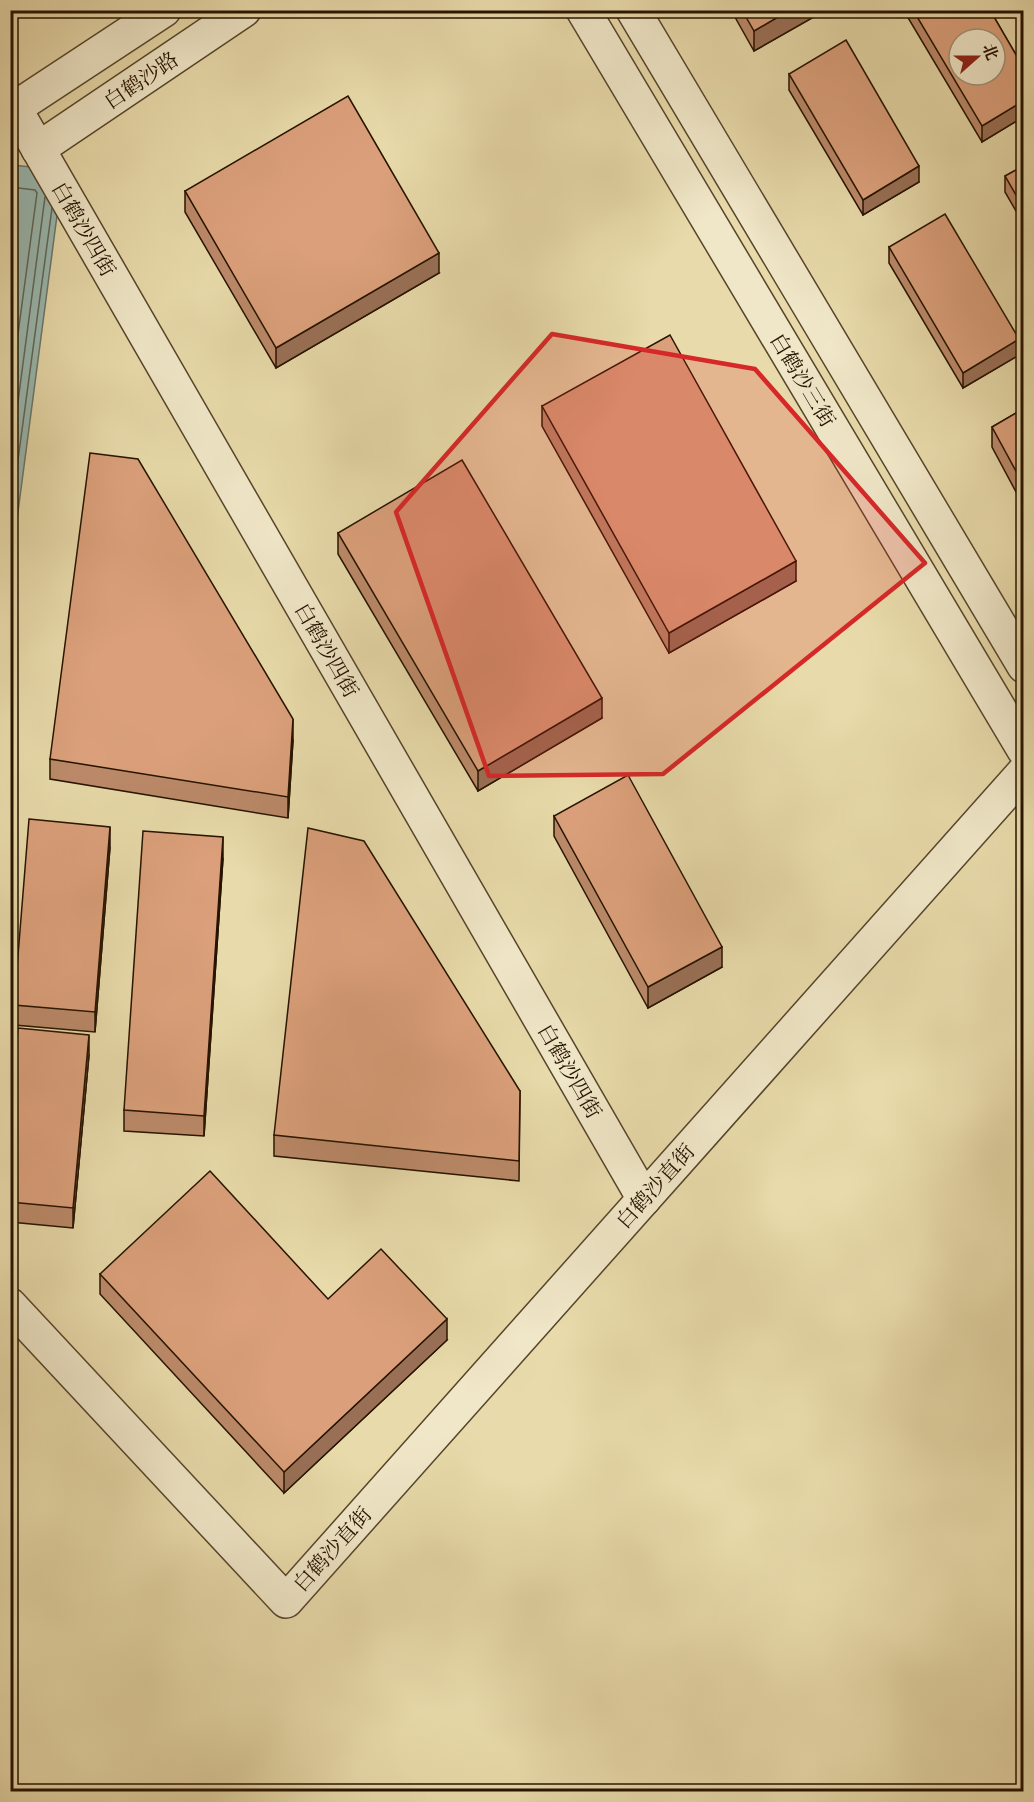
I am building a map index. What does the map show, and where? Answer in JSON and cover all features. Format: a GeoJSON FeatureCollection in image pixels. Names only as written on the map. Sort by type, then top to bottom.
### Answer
{"type":"FeatureCollection","features":[{"type":"Feature","properties":{"kind":"street"},"geometry":{"type":"LineString","coordinates":[[13,104],[164,10]]}},
{"type":"Feature","properties":{"kind":"street","name":"白鹤沙路"},"geometry":{"type":"LineString","coordinates":[[38,149],[244,10]]}},
{"type":"Feature","properties":{"kind":"street","name":"白鹤沙三街"},"geometry":{"type":"LineString","coordinates":[[583,10],[1023,750]]}},
{"type":"Feature","properties":{"kind":"street","name":"白鹤沙三街"},"geometry":{"type":"LineString","coordinates":[[633,10],[1023,666]]}},
{"type":"Feature","properties":{"kind":"street","name":"白鹤沙四街"},"geometry":{"type":"LineString","coordinates":[[13,104],[644,1199]]}},
{"type":"Feature","properties":{"kind":"street","name":"白鹤沙直街"},"geometry":{"type":"LineString","coordinates":[[10,1305],[286,1601],[1023,772]]}},
{"type":"Feature","properties":{"kind":"highlighted area"},"geometry":{"type":"Polygon","coordinates":[[[552,334],[755,369],[925,563],[663,774],[489,776],[396,512],[552,334]]]}},
{"type":"Feature","properties":{"kind":"water"},"geometry":{"type":"Polygon","coordinates":[[[11,165],[63,170],[11,565],[11,165]]]}},
{"type":"Feature","properties":{"kind":"building"},"geometry":{"type":"Polygon","coordinates":[[[742,10],[790,10],[754,31],[742,10]]]}},
{"type":"Feature","properties":{"kind":"building"},"geometry":{"type":"Polygon","coordinates":[[[913,10],[990,10],[1000,27],[947,27],[947,67],[913,10]]]}},
{"type":"Feature","properties":{"kind":"building"},"geometry":{"type":"Polygon","coordinates":[[[1007,39],[1023,67],[1023,101],[982,126],[959,87],[1007,87],[1007,39]]]}},
{"type":"Feature","properties":{"kind":"building"},"geometry":{"type":"Polygon","coordinates":[[[846,40],[919,166],[863,200],[789,74],[846,40]]]}},
{"type":"Feature","properties":{"kind":"building"},"geometry":{"type":"Polygon","coordinates":[[[348,96],[439,253],[276,348],[185,191],[348,96]]]}},
{"type":"Feature","properties":{"kind":"building"},"geometry":{"type":"Polygon","coordinates":[[[1023,166],[1023,207],[1005,176],[1023,166]]]}},
{"type":"Feature","properties":{"kind":"building"},"geometry":{"type":"Polygon","coordinates":[[[945,214],[1019,339],[963,373],[889,247],[945,214]]]}},
{"type":"Feature","properties":{"kind":"building"},"geometry":{"type":"Polygon","coordinates":[[[670,335],[796,561],[669,633],[542,406],[670,335]]]}},
{"type":"Feature","properties":{"kind":"building"},"geometry":{"type":"Polygon","coordinates":[[[1023,409],[1023,484],[992,427],[1023,409]]]}},
{"type":"Feature","properties":{"kind":"building"},"geometry":{"type":"Polygon","coordinates":[[[90,453],[138,459],[293,719],[288,797],[50,759],[90,453]]]}},
{"type":"Feature","properties":{"kind":"building"},"geometry":{"type":"Polygon","coordinates":[[[462,460],[602,698],[478,771],[338,533],[462,460]]]}},
{"type":"Feature","properties":{"kind":"building"},"geometry":{"type":"Polygon","coordinates":[[[628,775],[722,947],[648,987],[554,816],[628,775]]]}},
{"type":"Feature","properties":{"kind":"building"},"geometry":{"type":"Polygon","coordinates":[[[29,819],[110,827],[95,1012],[14,1005],[29,819]]]}},
{"type":"Feature","properties":{"kind":"building"},"geometry":{"type":"Polygon","coordinates":[[[308,828],[364,841],[520,1091],[519,1161],[274,1135],[308,828]]]}},
{"type":"Feature","properties":{"kind":"building"},"geometry":{"type":"Polygon","coordinates":[[[143,831],[223,837],[204,1116],[124,1110],[143,831]]]}},
{"type":"Feature","properties":{"kind":"building"},"geometry":{"type":"Polygon","coordinates":[[[18,1028],[89,1035],[73,1208],[10,1202],[10,1109],[18,1028]]]}},
{"type":"Feature","properties":{"kind":"building"},"geometry":{"type":"Polygon","coordinates":[[[210,1171],[328,1299],[381,1249],[447,1319],[284,1472],[100,1274],[210,1171]]]}}]}
